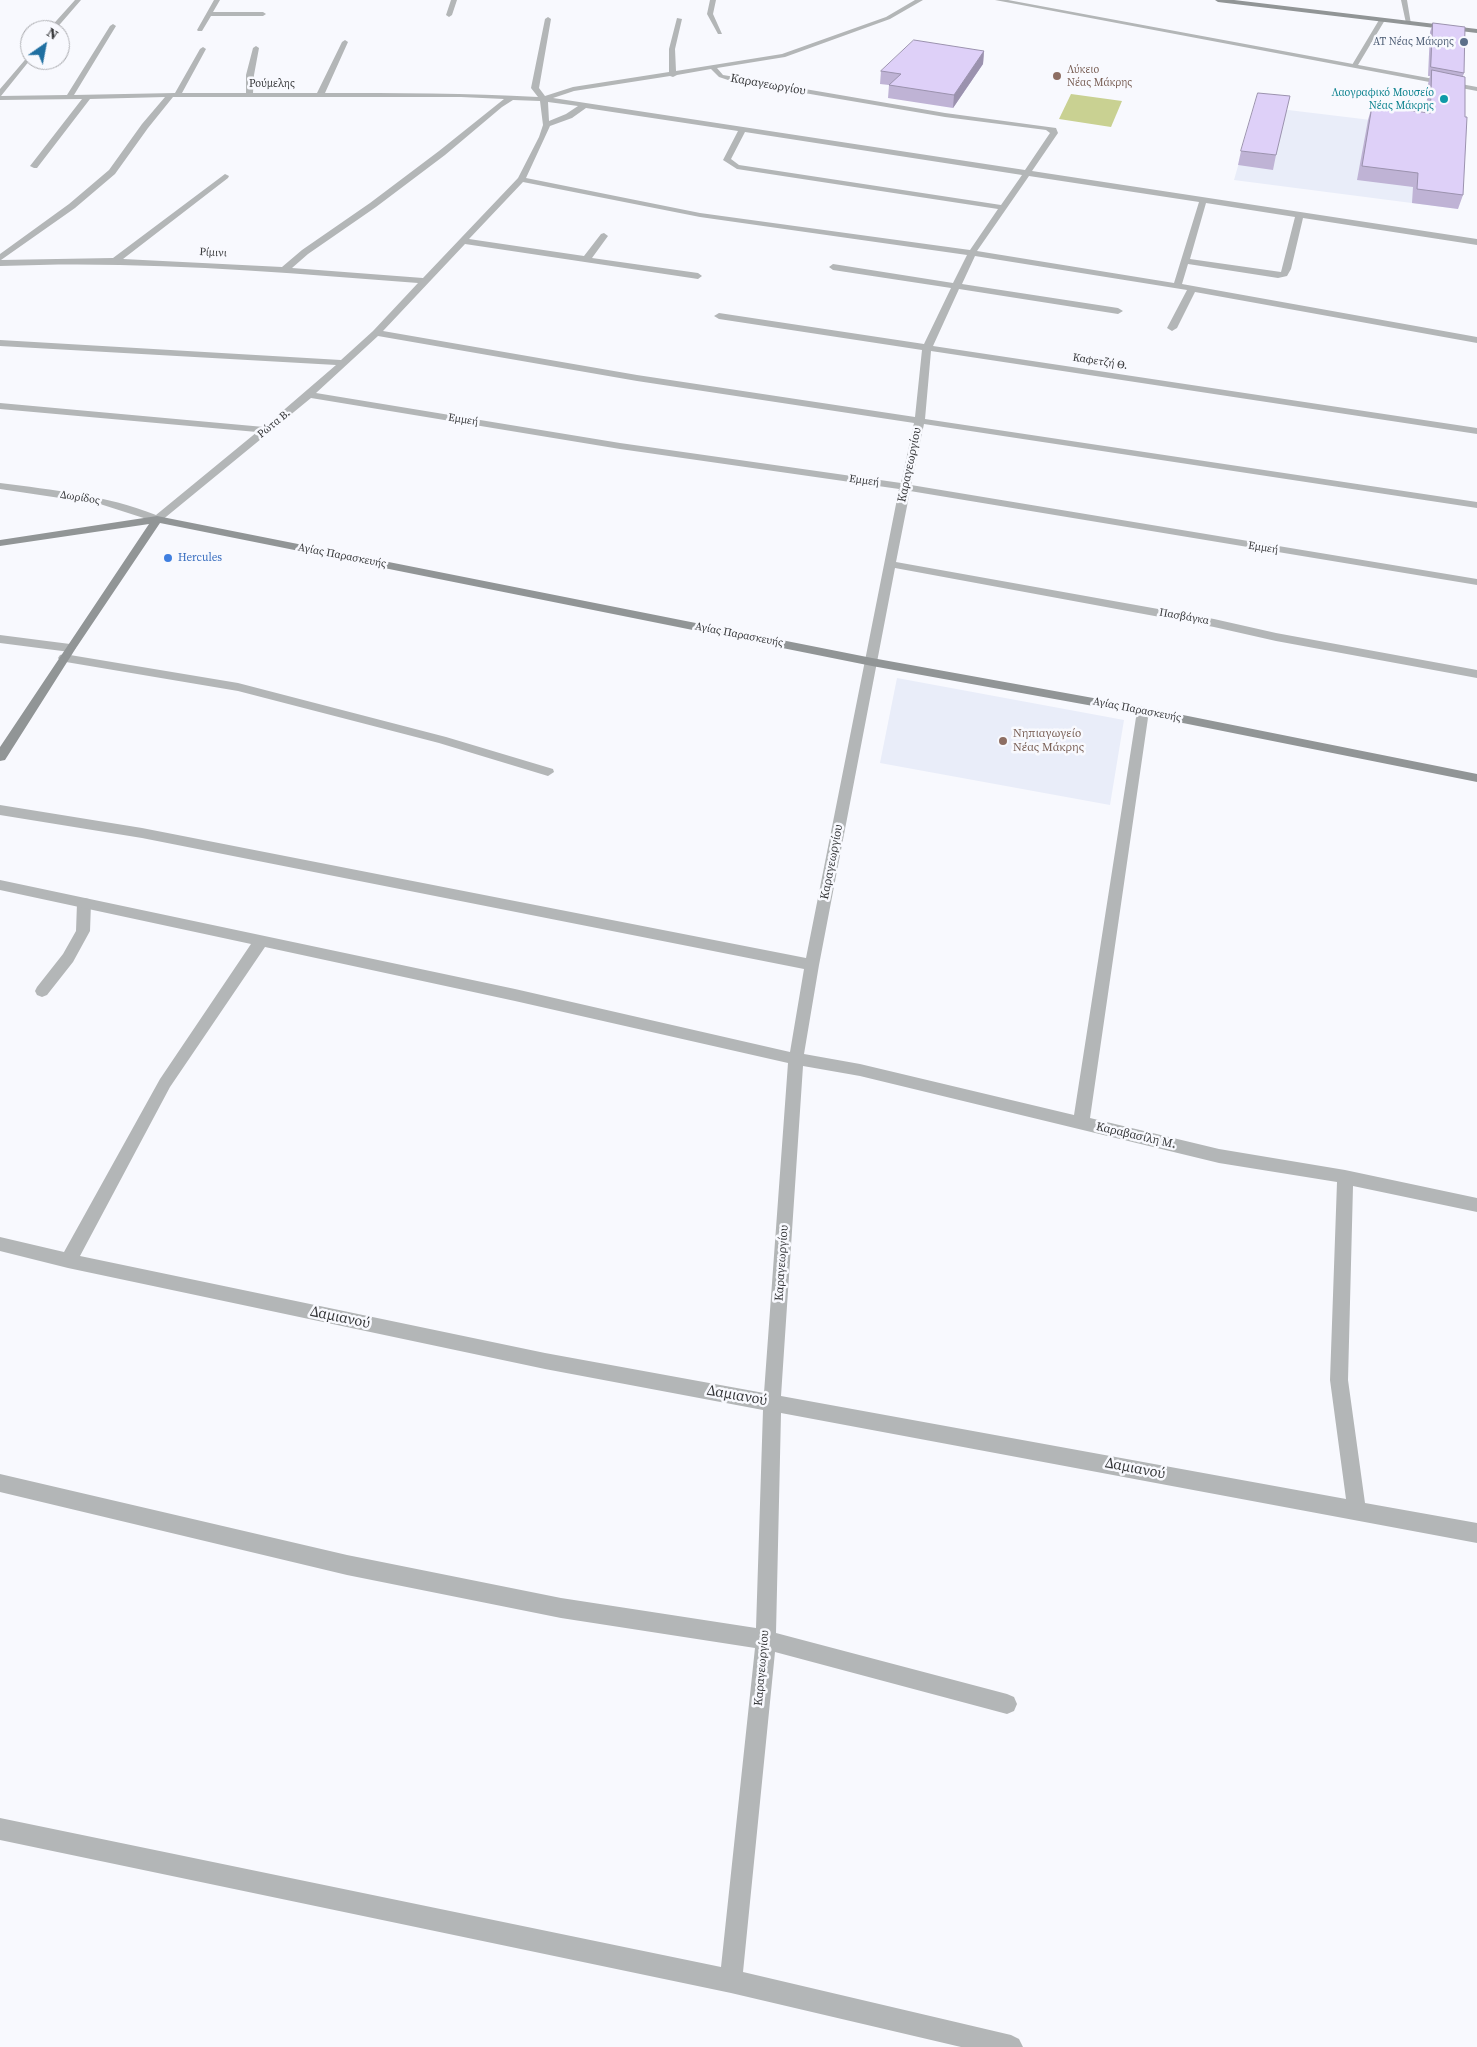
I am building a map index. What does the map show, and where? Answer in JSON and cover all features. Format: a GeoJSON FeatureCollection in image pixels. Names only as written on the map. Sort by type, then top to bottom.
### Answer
{"type":"FeatureCollection","features":[{"type":"Feature","properties":{"kind":"street"},"geometry":{"type":"LineString","coordinates":[[60,20],[78,0]]}},
{"type":"Feature","properties":{"kind":"street"},"geometry":{"type":"LineString","coordinates":[[200,30],[217,0]]}},
{"type":"Feature","properties":{"kind":"street"},"geometry":{"type":"LineString","coordinates":[[449,15],[454,0]]}},
{"type":"Feature","properties":{"kind":"street"},"geometry":{"type":"LineString","coordinates":[[713,0],[710,14],[720,32]]}},
{"type":"Feature","properties":{"kind":"street"},"geometry":{"type":"LineString","coordinates":[[544,99],[573,90],[766,60],[808,48],[888,18],[920,0]]}},
{"type":"Feature","properties":{"kind":"street"},"geometry":{"type":"LineString","coordinates":[[998,0],[1477,89]]}},
{"type":"Feature","properties":{"kind":"street"},"geometry":{"type":"LineString","coordinates":[[1218,0],[1477,31]]}},
{"type":"Feature","properties":{"kind":"street"},"geometry":{"type":"LineString","coordinates":[[1404,0],[1409,23]]}},
{"type":"Feature","properties":{"kind":"street"},"geometry":{"type":"LineString","coordinates":[[209,14],[262,14]]}},
{"type":"Feature","properties":{"kind":"street"},"geometry":{"type":"LineString","coordinates":[[548,19],[535,88],[544,99],[545,119],[548,125],[569,116],[585,105]]}},
{"type":"Feature","properties":{"kind":"street"},"geometry":{"type":"LineString","coordinates":[[672,74],[672,49],[679,19]]}},
{"type":"Feature","properties":{"kind":"street"},"geometry":{"type":"LineString","coordinates":[[1355,65],[1382,20]]}},
{"type":"Feature","properties":{"kind":"street"},"geometry":{"type":"LineString","coordinates":[[69,97],[113,26]]}},
{"type":"Feature","properties":{"kind":"street"},"geometry":{"type":"LineString","coordinates":[[320,95],[345,42]]}},
{"type":"Feature","properties":{"kind":"street"},"geometry":{"type":"LineString","coordinates":[[249,95],[250,75],[256,48]]}},
{"type":"Feature","properties":{"kind":"street"},"geometry":{"type":"LineString","coordinates":[[0,258],[72,206],[112,172],[145,126],[174,95],[203,49]]}},
{"type":"Feature","properties":{"kind":"street","name":"Καραγεωργίου"},"geometry":{"type":"LineString","coordinates":[[713,68],[721,76],[737,80],[945,115],[1040,127],[1053,130],[1054,133],[972,253],[927,348],[920,419],[905,487],[812,965],[796,1059],[772,1402],[766,1640],[731,1980]]}},
{"type":"Feature","properties":{"kind":"street"},"geometry":{"type":"LineString","coordinates":[[0,96],[20,69]]}},
{"type":"Feature","properties":{"kind":"street","name":"Ρούμελης"},"geometry":{"type":"LineString","coordinates":[[0,96],[514,96],[1028,172],[1299,216],[1477,242]]}},
{"type":"Feature","properties":{"kind":"street"},"geometry":{"type":"LineString","coordinates":[[34,166],[88,96]]}},
{"type":"Feature","properties":{"kind":"street"},"geometry":{"type":"LineString","coordinates":[[284,270],[305,252],[442,153],[499,105],[514,96]]}},
{"type":"Feature","properties":{"kind":"street","name":"Ρώτα Β."},"geometry":{"type":"LineString","coordinates":[[2,751],[157,519],[309,395],[376,332],[464,242],[522,179],[548,125]]}},
{"type":"Feature","properties":{"kind":"street"},"geometry":{"type":"LineString","coordinates":[[742,131],[727,160],[738,166],[1004,208]]}},
{"type":"Feature","properties":{"kind":"street"},"geometry":{"type":"LineString","coordinates":[[116,260],[225,176]]}},
{"type":"Feature","properties":{"kind":"street"},"geometry":{"type":"LineString","coordinates":[[522,179],[700,215],[972,253],[1177,286],[1477,340]]}},
{"type":"Feature","properties":{"kind":"street"},"geometry":{"type":"LineString","coordinates":[[1177,286],[1203,201]]}},
{"type":"Feature","properties":{"kind":"street"},"geometry":{"type":"LineString","coordinates":[[1185,261],[1278,275],[1284,274],[1287,269],[1299,216]]}},
{"type":"Feature","properties":{"kind":"street"},"geometry":{"type":"LineString","coordinates":[[586,260],[604,236]]}},
{"type":"Feature","properties":{"kind":"street"},"geometry":{"type":"LineString","coordinates":[[464,242],[698,276]]}},
{"type":"Feature","properties":{"kind":"street","name":"Ρίμινι"},"geometry":{"type":"LineString","coordinates":[[0,263],[116,260],[425,281]]}},
{"type":"Feature","properties":{"kind":"street"},"geometry":{"type":"LineString","coordinates":[[833,267],[1118,311]]}},
{"type":"Feature","properties":{"kind":"street"},"geometry":{"type":"LineString","coordinates":[[1172,328],[1192,289]]}},
{"type":"Feature","properties":{"kind":"street","name":"Καφετζή Θ."},"geometry":{"type":"LineString","coordinates":[[720,316],[1477,431]]}},
{"type":"Feature","properties":{"kind":"street"},"geometry":{"type":"LineString","coordinates":[[376,332],[637,378],[1477,504]]}},
{"type":"Feature","properties":{"kind":"street"},"geometry":{"type":"LineString","coordinates":[[0,343],[345,363]]}},
{"type":"Feature","properties":{"kind":"street","name":"Εμμεή"},"geometry":{"type":"LineString","coordinates":[[309,395],[620,446],[905,487],[1477,582]]}},
{"type":"Feature","properties":{"kind":"street"},"geometry":{"type":"LineString","coordinates":[[0,406],[266,430]]}},
{"type":"Feature","properties":{"kind":"street","name":"Δωρίδος"},"geometry":{"type":"LineString","coordinates":[[0,486],[111,503],[137,510],[157,519]]}},
{"type":"Feature","properties":{"kind":"street","name":"Αγίας Παρασκευής"},"geometry":{"type":"LineString","coordinates":[[0,543],[157,519],[872,662],[1143,710],[1477,778]]}},
{"type":"Feature","properties":{"kind":"street","name":"Πασβάγκα"},"geometry":{"type":"LineString","coordinates":[[890,564],[1214,623],[1276,637],[1477,674]]}},
{"type":"Feature","properties":{"kind":"street"},"geometry":{"type":"LineString","coordinates":[[0,639],[238,687],[442,740],[548,772]]}},
{"type":"Feature","properties":{"kind":"street"},"geometry":{"type":"LineString","coordinates":[[1081,1123],[1143,710]]}},
{"type":"Feature","properties":{"kind":"street"},"geometry":{"type":"LineString","coordinates":[[0,810],[142,833],[812,965]]}},
{"type":"Feature","properties":{"kind":"street","name":"Καραβασίλη Μ."},"geometry":{"type":"LineString","coordinates":[[0,885],[497,991],[796,1059],[860,1070],[1219,1156],[1345,1177],[1477,1205]]}},
{"type":"Feature","properties":{"kind":"street"},"geometry":{"type":"LineString","coordinates":[[42,991],[68,958],[83,931],[84,904]]}},
{"type":"Feature","properties":{"kind":"street"},"geometry":{"type":"LineString","coordinates":[[68,1261],[165,1083],[261,941]]}},
{"type":"Feature","properties":{"kind":"street"},"geometry":{"type":"LineString","coordinates":[[1345,1177],[1339,1380],[1357,1511]]}},
{"type":"Feature","properties":{"kind":"street","name":"Δαμιανού"},"geometry":{"type":"LineString","coordinates":[[0,1244],[68,1261],[545,1361],[1477,1533]]}},
{"type":"Feature","properties":{"kind":"street"},"geometry":{"type":"LineString","coordinates":[[0,1484],[356,1567],[561,1608],[766,1640],[1007,1704]]}},
{"type":"Feature","properties":{"kind":"street"},"geometry":{"type":"LineString","coordinates":[[0,1829],[731,1980],[1011,2047]]}},
{"type":"Feature","properties":{"kind":"shaded area"},"geometry":{"type":"Polygon","coordinates":[[[1255,106],[1462,131],[1458,209],[1234,180],[1255,106]]]}},
{"type":"Feature","properties":{"kind":"shaded area","name":"Νηπιαγωγείο Νέας Μάκρης"},"geometry":{"type":"Polygon","coordinates":[[[897,678],[1124,720],[1110,805],[880,763],[897,678]]]}},
{"type":"Feature","properties":{"kind":"green space"},"geometry":{"type":"Polygon","coordinates":[[[1071,94],[1122,101],[1111,127],[1059,119],[1071,94]]]}},
{"type":"Feature","properties":{"kind":"building"},"geometry":{"type":"Polygon","coordinates":[[[1433,23],[1465,27],[1464,73],[1431,67],[1433,23]]]}},
{"type":"Feature","properties":{"kind":"building"},"geometry":{"type":"Polygon","coordinates":[[[914,40],[984,51],[954,95],[889,85],[901,74],[881,71],[914,40]]]}},
{"type":"Feature","properties":{"kind":"building"},"geometry":{"type":"Polygon","coordinates":[[[1432,70],[1465,77],[1465,117],[1467,117],[1463,195],[1417,189],[1418,173],[1362,166],[1372,106],[1430,113],[1432,70]]]}},
{"type":"Feature","properties":{"kind":"building"},"geometry":{"type":"Polygon","coordinates":[[[1258,93],[1290,96],[1276,155],[1241,151],[1258,93]]]}},
{"type":"Feature","properties":{"kind":"place","name":"ΑΤ Νέας Μάκρης"},"geometry":{"type":"Point","coordinates":[1464,42]}},
{"type":"Feature","properties":{"kind":"place","name":"Λύκειο Νέας Μάκρης"},"geometry":{"type":"Point","coordinates":[1057,76]}},
{"type":"Feature","properties":{"kind":"place","name":"Λαογραφικό Μουσείο Νέας Μάκρης"},"geometry":{"type":"Point","coordinates":[1444,99]}},
{"type":"Feature","properties":{"kind":"place","name":"Hercules"},"geometry":{"type":"Point","coordinates":[168,558]}},
{"type":"Feature","properties":{"kind":"place","name":"Νηπιαγωγείο Νέας Μάκρης"},"geometry":{"type":"Point","coordinates":[1003,741]}}]}
